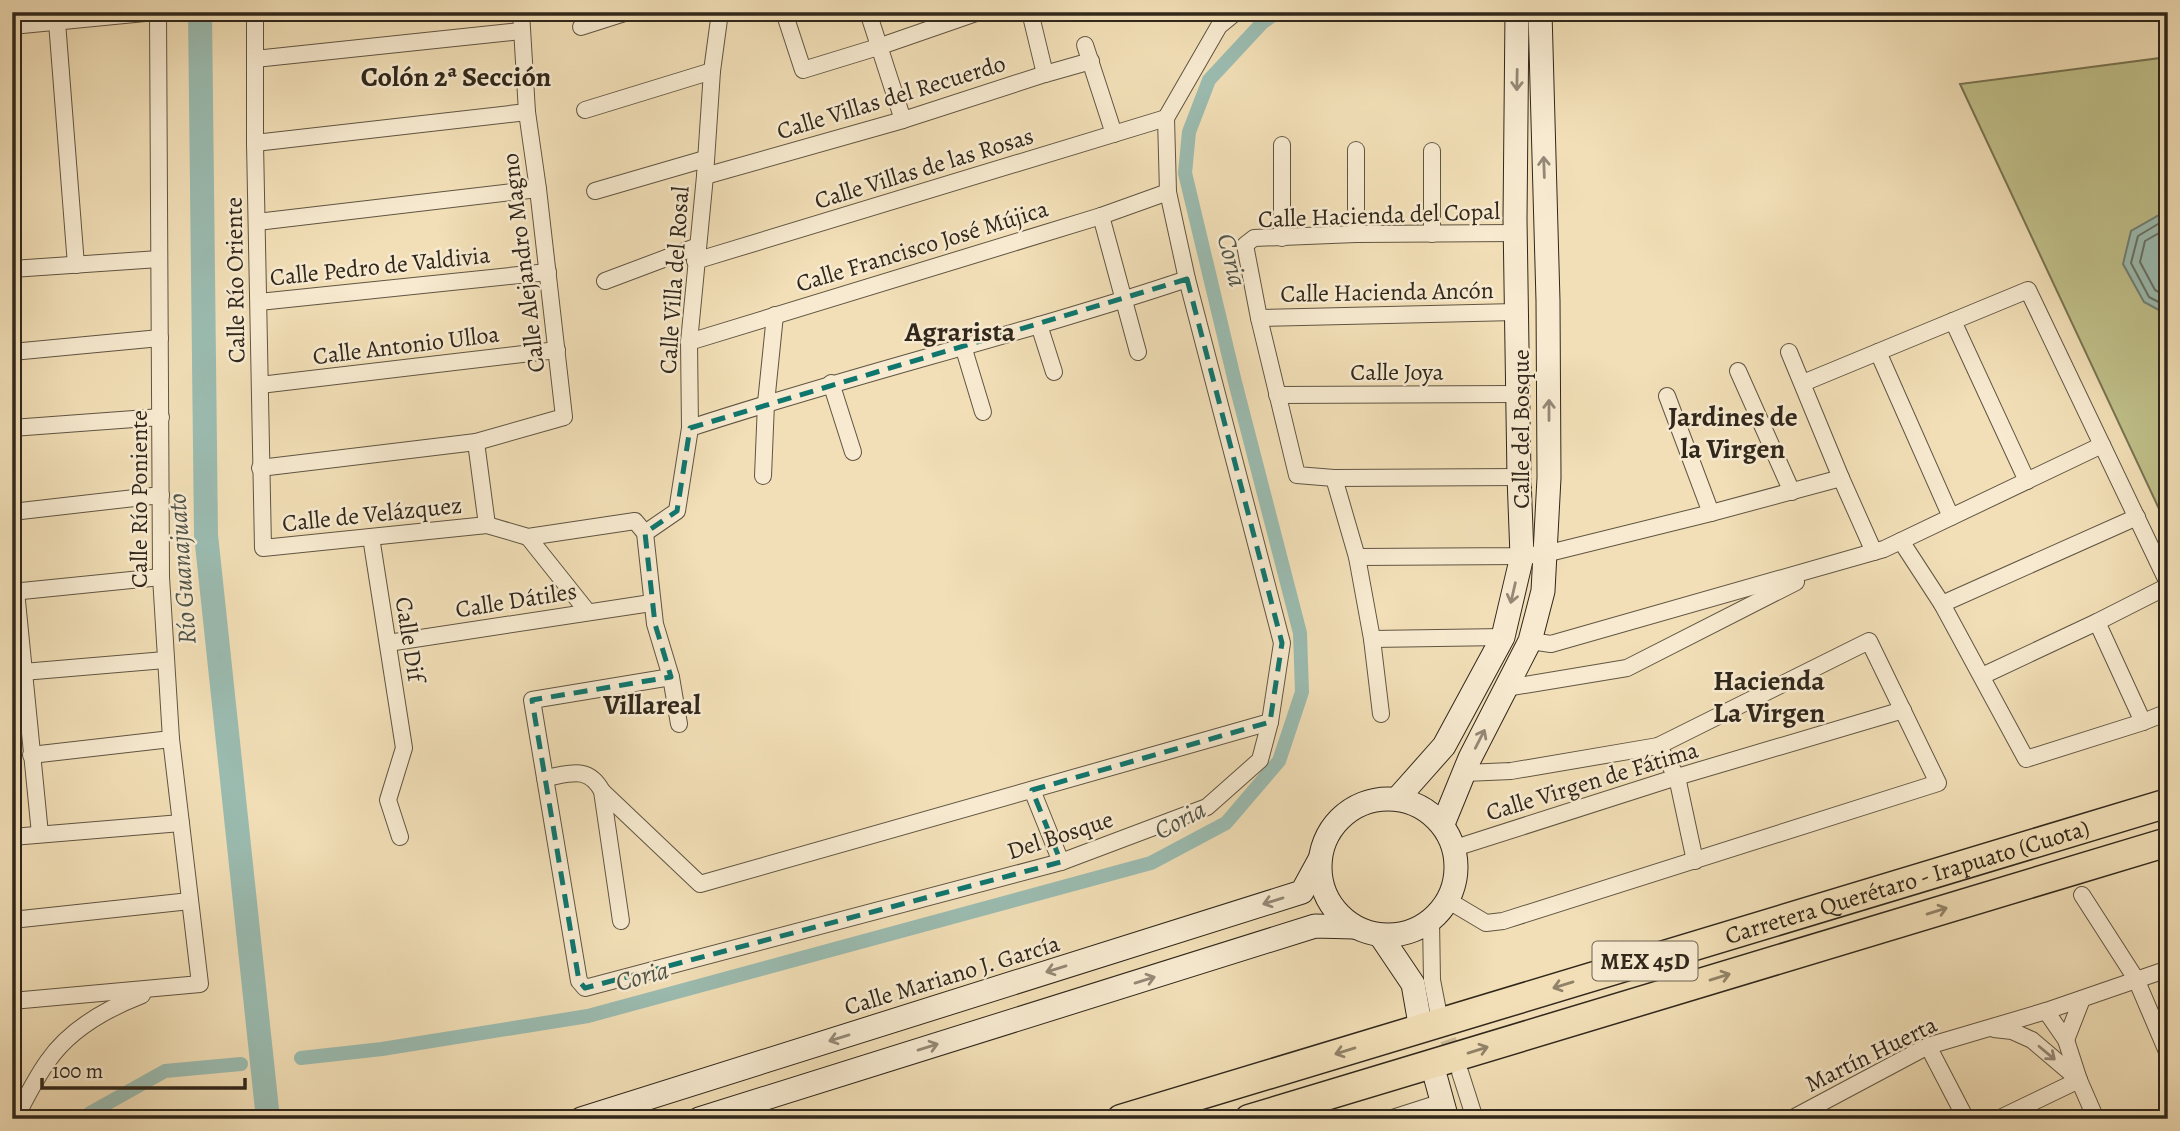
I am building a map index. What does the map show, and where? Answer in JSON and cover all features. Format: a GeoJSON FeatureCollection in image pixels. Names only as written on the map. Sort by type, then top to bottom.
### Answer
{"type":"FeatureCollection","features":[{"type":"Feature","properties":{"kind":"highway","name":"Carretera Querétaro - Irapuato (Cuota)"},"geometry":{"type":"LineString","coordinates":[[1121,1119],[2168,803]]}},
{"type":"Feature","properties":{"kind":"highway","name":"Carretera Querétaro - Irapuato (Cuota)"},"geometry":{"type":"LineString","coordinates":[[1249,1119],[2168,842]]}},
{"type":"Feature","properties":{"kind":"street"},"geometry":{"type":"LineString","coordinates":[[12,26],[157,12]]}},
{"type":"Feature","properties":{"kind":"street","name":"Calle Río Poniente"},"geometry":{"type":"LineString","coordinates":[[157,12],[161,577],[164,660],[200,984],[159,987]]}},
{"type":"Feature","properties":{"kind":"street","name":"Calle Río Oriente"},"geometry":{"type":"LineString","coordinates":[[255,12],[262,548]]}},
{"type":"Feature","properties":{"kind":"street","name":"Calle Alejandro Magno"},"geometry":{"type":"LineString","coordinates":[[260,468],[476,442],[564,417],[527,112],[521,12]]}},
{"type":"Feature","properties":{"kind":"street"},"geometry":{"type":"LineString","coordinates":[[581,27],[628,12]]}},
{"type":"Feature","properties":{"kind":"street","name":"Calle Villa del Rosal"},"geometry":{"type":"LineString","coordinates":[[640,527],[677,511],[690,428],[689,342],[712,71],[720,12]]}},
{"type":"Feature","properties":{"kind":"street"},"geometry":{"type":"LineString","coordinates":[[784,12],[803,70],[878,47],[955,16],[979,12]]}},
{"type":"Feature","properties":{"kind":"street"},"geometry":{"type":"LineString","coordinates":[[868,12],[903,120]]}},
{"type":"Feature","properties":{"kind":"street"},"geometry":{"type":"LineString","coordinates":[[1030,12],[1045,74]]}},
{"type":"Feature","properties":{"kind":"street"},"geometry":{"type":"LineString","coordinates":[[1166,118],[1219,26],[1236,12]]}},
{"type":"Feature","properties":{"kind":"street","name":"Calle del Bosque"},"geometry":{"type":"LineString","coordinates":[[1397,799],[1444,746],[1503,637],[1522,556],[1516,312],[1517,12]]}},
{"type":"Feature","properties":{"kind":"street","name":"Calle del Bosque"},"geometry":{"type":"LineString","coordinates":[[1443,824],[1470,758],[1530,641],[1543,591],[1549,478],[1548,300],[1539,12]]}},
{"type":"Feature","properties":{"kind":"street"},"geometry":{"type":"LineString","coordinates":[[57,22],[76,265]]}},
{"type":"Feature","properties":{"kind":"street"},"geometry":{"type":"LineString","coordinates":[[255,59],[521,31]]}},
{"type":"Feature","properties":{"kind":"street"},"geometry":{"type":"LineString","coordinates":[[1085,45],[1114,134]]}},
{"type":"Feature","properties":{"kind":"street","name":"Calle Villas del Recuerdo"},"geometry":{"type":"LineString","coordinates":[[705,176],[903,120],[1091,61]]}},
{"type":"Feature","properties":{"kind":"street"},"geometry":{"type":"LineString","coordinates":[[585,110],[712,71]]}},
{"type":"Feature","properties":{"kind":"street"},"geometry":{"type":"LineString","coordinates":[[255,143],[527,112]]}},
{"type":"Feature","properties":{"kind":"street","name":"Calle Villas de las Rosas"},"geometry":{"type":"LineString","coordinates":[[605,281],[1166,118]]}},
{"type":"Feature","properties":{"kind":"street","name":"Del Bosque"},"geometry":{"type":"LineString","coordinates":[[545,778],[579,981],[585,988],[1061,862],[1207,807],[1259,760],[1270,722],[1282,643],[1187,279],[1168,192],[1166,118]]}},
{"type":"Feature","properties":{"kind":"street"},"geometry":{"type":"LineString","coordinates":[[1282,145],[1282,237]]}},
{"type":"Feature","properties":{"kind":"street"},"geometry":{"type":"LineString","coordinates":[[1356,150],[1356,234]]}},
{"type":"Feature","properties":{"kind":"street"},"geometry":{"type":"LineString","coordinates":[[1432,152],[1432,234]]}},
{"type":"Feature","properties":{"kind":"street"},"geometry":{"type":"LineString","coordinates":[[595,191],[705,159]]}},
{"type":"Feature","properties":{"kind":"street"},"geometry":{"type":"LineString","coordinates":[[257,222],[538,189]]}},
{"type":"Feature","properties":{"kind":"street","name":"Calle Francisco José Mújica"},"geometry":{"type":"LineString","coordinates":[[689,342],[1101,216],[1168,192]]}},
{"type":"Feature","properties":{"kind":"street"},"geometry":{"type":"LineString","coordinates":[[1101,216],[1138,352]]}},
{"type":"Feature","properties":{"kind":"street","name":"Calle Hacienda del Copal"},"geometry":{"type":"LineString","coordinates":[[1259,318],[1245,245],[1254,238],[1516,233]]}},
{"type":"Feature","properties":{"kind":"street"},"geometry":{"type":"LineString","coordinates":[[12,269],[159,259]]}},
{"type":"Feature","properties":{"kind":"street","name":"Calle Pedro de Valdivia"},"geometry":{"type":"LineString","coordinates":[[259,302],[548,272]]}},
{"type":"Feature","properties":{"kind":"street"},"geometry":{"type":"LineString","coordinates":[[690,428],[831,383],[1039,325],[1187,279]]}},
{"type":"Feature","properties":{"kind":"street"},"geometry":{"type":"LineString","coordinates":[[1802,383],[2028,290],[2168,584],[2097,622],[1982,677]]}},
{"type":"Feature","properties":{"kind":"street","name":"Calle Hacienda Ancón"},"geometry":{"type":"LineString","coordinates":[[1259,318],[1516,312]]}},
{"type":"Feature","properties":{"kind":"street"},"geometry":{"type":"LineString","coordinates":[[762,476],[765,403],[775,315]]}},
{"type":"Feature","properties":{"kind":"street"},"geometry":{"type":"LineString","coordinates":[[1259,318],[1297,475],[1334,478],[1519,477]]}},
{"type":"Feature","properties":{"kind":"street"},"geometry":{"type":"LineString","coordinates":[[1952,321],[2027,481]]}},
{"type":"Feature","properties":{"kind":"street"},"geometry":{"type":"LineString","coordinates":[[1039,325],[1054,372]]}},
{"type":"Feature","properties":{"kind":"street"},"geometry":{"type":"LineString","coordinates":[[12,352],[160,338]]}},
{"type":"Feature","properties":{"kind":"street"},"geometry":{"type":"LineString","coordinates":[[964,346],[983,412]]}},
{"type":"Feature","properties":{"kind":"street","name":"Calle Antonio Ulloa"},"geometry":{"type":"LineString","coordinates":[[260,384],[557,350]]}},
{"type":"Feature","properties":{"kind":"street"},"geometry":{"type":"LineString","coordinates":[[1789,352],[1874,552]]}},
{"type":"Feature","properties":{"kind":"street"},"geometry":{"type":"LineString","coordinates":[[1878,352],[1951,517]]}},
{"type":"Feature","properties":{"kind":"street"},"geometry":{"type":"LineString","coordinates":[[1738,371],[1793,492]]}},
{"type":"Feature","properties":{"kind":"street"},"geometry":{"type":"LineString","coordinates":[[831,383],[853,452]]}},
{"type":"Feature","properties":{"kind":"street","name":"Calle Joya"},"geometry":{"type":"LineString","coordinates":[[1276,395],[1517,394]]}},
{"type":"Feature","properties":{"kind":"street"},"geometry":{"type":"LineString","coordinates":[[1667,396],[1711,513]]}},
{"type":"Feature","properties":{"kind":"street"},"geometry":{"type":"LineString","coordinates":[[12,428],[161,417]]}},
{"type":"Feature","properties":{"kind":"street"},"geometry":{"type":"LineString","coordinates":[[476,442],[487,525],[527,537],[640,527],[655,624],[671,677],[679,724]]}},
{"type":"Feature","properties":{"kind":"street"},"geometry":{"type":"LineString","coordinates":[[1530,641],[1551,644],[1874,552],[2102,445]]}},
{"type":"Feature","properties":{"kind":"street"},"geometry":{"type":"LineString","coordinates":[[1334,478],[1357,557],[1372,639],[1381,714]]}},
{"type":"Feature","properties":{"kind":"street"},"geometry":{"type":"LineString","coordinates":[[1357,557],[1545,554],[1841,478]]}},
{"type":"Feature","properties":{"kind":"street"},"geometry":{"type":"LineString","coordinates":[[12,512],[161,495]]}},
{"type":"Feature","properties":{"kind":"street"},"geometry":{"type":"LineString","coordinates":[[1942,604],[2137,517]]}},
{"type":"Feature","properties":{"kind":"street","name":"Calle de Velázquez"},"geometry":{"type":"LineString","coordinates":[[262,548],[487,525]]}},
{"type":"Feature","properties":{"kind":"street","name":"Calle Dif"},"geometry":{"type":"LineString","coordinates":[[371,537],[404,748],[388,800],[400,837]]}},
{"type":"Feature","properties":{"kind":"street"},"geometry":{"type":"LineString","coordinates":[[527,537],[587,611]]}},
{"type":"Feature","properties":{"kind":"street"},"geometry":{"type":"LineString","coordinates":[[1901,541],[1942,604],[2026,759],[2168,712]]}},
{"type":"Feature","properties":{"kind":"street"},"geometry":{"type":"LineString","coordinates":[[1506,688],[1627,668],[1829,565]]}},
{"type":"Feature","properties":{"kind":"street"},"geometry":{"type":"LineString","coordinates":[[40,834],[14,592],[161,577]]}},
{"type":"Feature","properties":{"kind":"street","name":"Calle Dátiles"},"geometry":{"type":"LineString","coordinates":[[388,643],[651,603]]}},
{"type":"Feature","properties":{"kind":"street"},"geometry":{"type":"LineString","coordinates":[[2097,622],[2143,722]]}},
{"type":"Feature","properties":{"kind":"street"},"geometry":{"type":"LineString","coordinates":[[1372,639],[1503,637]]}},
{"type":"Feature","properties":{"kind":"street"},"geometry":{"type":"LineString","coordinates":[[1449,901],[1486,923],[1503,921],[1938,783],[1869,641],[1658,746],[1511,771],[1465,773]]}},
{"type":"Feature","properties":{"kind":"street"},"geometry":{"type":"LineString","coordinates":[[23,672],[164,660]]}},
{"type":"Feature","properties":{"kind":"street"},"geometry":{"type":"LineString","coordinates":[[671,677],[532,700],[545,778],[583,772],[595,778],[602,791],[700,884],[1270,722]]}},
{"type":"Feature","properties":{"kind":"street","name":"Calle Virgen de Fátima"},"geometry":{"type":"LineString","coordinates":[[1455,848],[1678,777],[1903,710]]}},
{"type":"Feature","properties":{"kind":"street"},"geometry":{"type":"LineString","coordinates":[[31,755],[171,739]]}},
{"type":"Feature","properties":{"kind":"street"},"geometry":{"type":"LineString","coordinates":[[1658,746],[1678,777],[1695,861]]}},
{"type":"Feature","properties":{"kind":"street"},"geometry":{"type":"LineString","coordinates":[[1032,790],[1061,862]]}},
{"type":"Feature","properties":{"kind":"street"},"geometry":{"type":"LineString","coordinates":[[602,791],[621,921]]}},
{"type":"Feature","properties":{"kind":"street"},"geometry":{"type":"LineString","coordinates":[[699,1119],[1315,926],[1354,927],[1380,935],[1407,933],[1431,921],[1449,901],[1457,875],[1455,848],[1443,824],[1422,807],[1397,799],[1370,801],[1346,813],[1328,833],[1320,859],[1322,885],[1334,909],[1354,927]]}},
{"type":"Feature","properties":{"kind":"street"},"geometry":{"type":"LineString","coordinates":[[12,837],[181,822]]}},
{"type":"Feature","properties":{"kind":"street","name":"Calle Mariano J. García"},"geometry":{"type":"LineString","coordinates":[[581,1119],[1302,892],[1320,859]]}},
{"type":"Feature","properties":{"kind":"street"},"geometry":{"type":"LineString","coordinates":[[2082,895],[2136,979],[2166,1047]]}},
{"type":"Feature","properties":{"kind":"street"},"geometry":{"type":"LineString","coordinates":[[12,920],[190,901]]}},
{"type":"Feature","properties":{"kind":"street"},"geometry":{"type":"LineString","coordinates":[[1429,1014],[1432,980],[1431,921]]}},
{"type":"Feature","properties":{"kind":"street"},"geometry":{"type":"LineString","coordinates":[[1380,935],[1413,984],[1429,1014]]}},
{"type":"Feature","properties":{"kind":"street"},"geometry":{"type":"LineString","coordinates":[[1985,1028],[2046,1011],[2168,969]]}},
{"type":"Feature","properties":{"kind":"street"},"geometry":{"type":"LineString","coordinates":[[12,1001],[159,987]]}},
{"type":"Feature","properties":{"kind":"street"},"geometry":{"type":"LineString","coordinates":[[15,1119],[49,1059],[68,1040],[94,1018],[159,987]]}},
{"type":"Feature","properties":{"kind":"street"},"geometry":{"type":"LineString","coordinates":[[2066,1040],[2082,999]]}},
{"type":"Feature","properties":{"kind":"street"},"geometry":{"type":"LineString","coordinates":[[2046,1011],[2066,1040],[2096,1119]]}},
{"type":"Feature","properties":{"kind":"street","name":"Martín Huerta"},"geometry":{"type":"LineString","coordinates":[[1791,1119],[1928,1046],[1985,1028],[2012,1031],[2032,1040],[2079,1080]]}},
{"type":"Feature","properties":{"kind":"street"},"geometry":{"type":"LineString","coordinates":[[1928,1046],[1966,1119]]}},
{"type":"Feature","properties":{"kind":"street"},"geometry":{"type":"LineString","coordinates":[[1460,1072],[1475,1119]]}},
{"type":"Feature","properties":{"kind":"street"},"geometry":{"type":"LineString","coordinates":[[1390,1119],[1444,1110],[1436,1079]]}},
{"type":"Feature","properties":{"kind":"street"},"geometry":{"type":"LineString","coordinates":[[1998,1119],[2079,1080]]}},
{"type":"Feature","properties":{"kind":"highlighted area"},"geometry":{"type":"Polygon","coordinates":[[[1187,279],[1282,643],[1270,722],[1032,790],[1061,862],[585,988],[579,981],[532,700],[671,677],[655,624],[645,533],[677,511],[690,428],[1187,279]]]}},
{"type":"Feature","properties":{"kind":"green space"},"geometry":{"type":"Polygon","coordinates":[[[2168,57],[2168,528],[1960,84],[2168,57]]]}},
{"type":"Feature","properties":{"kind":"water"},"geometry":{"type":"Polygon","coordinates":[[[2168,210],[2168,315],[2144,302],[2123,264],[2131,231],[2168,210]]]}},
{"type":"Feature","properties":{"kind":"waterway","name":"Río Guanajuato"},"geometry":{"type":"LineString","coordinates":[[200,12],[206,535],[268,1119]]}},
{"type":"Feature","properties":{"kind":"waterway","name":"Coria"},"geometry":{"type":"LineString","coordinates":[[301,1058],[382,1049],[588,1016],[1151,863],[1226,823],[1279,761],[1302,692],[1300,633],[1235,382],[1185,173],[1189,132],[1209,80],[1262,23],[1277,12]]}},
{"type":"Feature","properties":{"kind":"waterway","name":"Coria"},"geometry":{"type":"LineString","coordinates":[[86,1119],[90,1113],[165,1071],[241,1064]]}},
{"type":"Feature","properties":{"kind":"tunnel"},"geometry":{"type":"LineString","coordinates":[[1440,1017],[1457,1065]]}},
{"type":"Feature","properties":{"kind":"tunnel"},"geometry":{"type":"LineString","coordinates":[[1419,1018],[1436,1079]]}},
{"type":"Feature","properties":{"kind":"district","name":"Colón 2ª Sección"},"geometry":{"type":"Point","coordinates":[456,77]}},
{"type":"Feature","properties":{"kind":"district","name":"Agrarista"},"geometry":{"type":"Point","coordinates":[960,332]}},
{"type":"Feature","properties":{"kind":"district","name":"Jardines de la Virgen"},"geometry":{"type":"Point","coordinates":[1733,433]}},
{"type":"Feature","properties":{"kind":"district","name":"Hacienda La Virgen"},"geometry":{"type":"Point","coordinates":[1769,697]}},
{"type":"Feature","properties":{"kind":"district","name":"Villareal"},"geometry":{"type":"Point","coordinates":[652,705]}}]}
